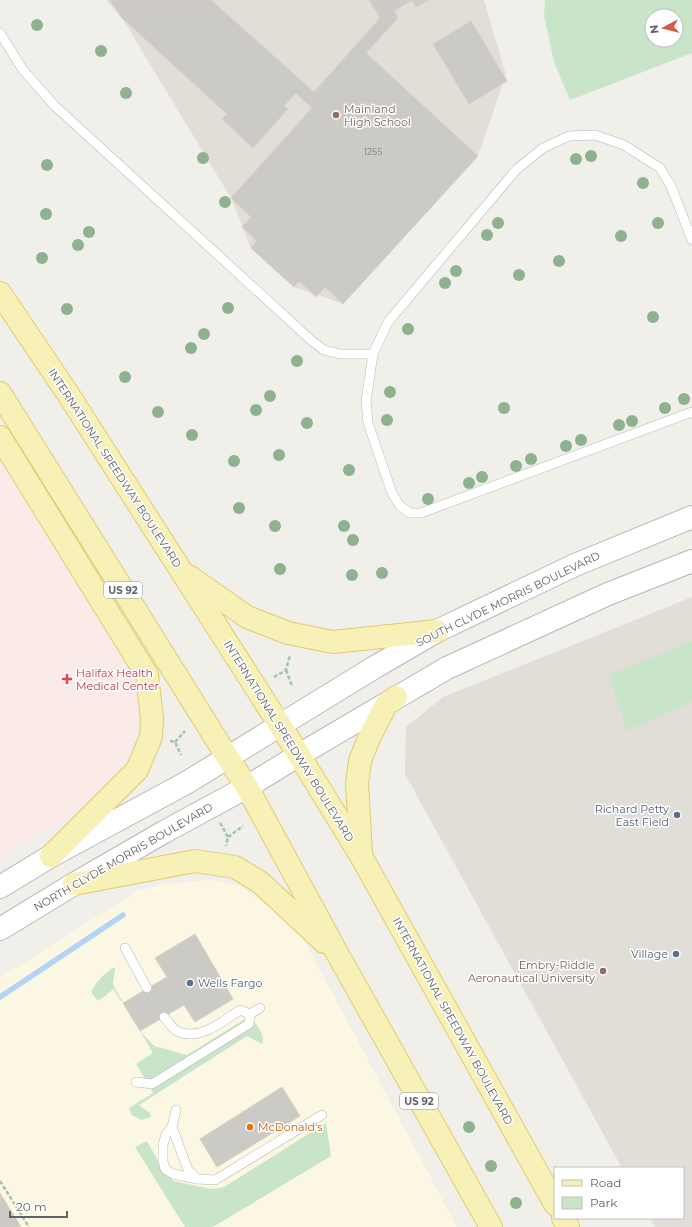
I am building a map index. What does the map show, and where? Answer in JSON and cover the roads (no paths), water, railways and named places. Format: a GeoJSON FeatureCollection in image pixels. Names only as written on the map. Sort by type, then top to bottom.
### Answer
{"type":"FeatureCollection","features":[{"type":"Feature","properties":{"kind":"main road","name":"INTERNATIONAL SPEEDWAY BOULEVARD"},"geometry":{"type":"LineString","coordinates":[[0,293],[68,394],[299,755],[361,856],[554,1202]]}},
{"type":"Feature","properties":{"kind":"main road","name":"US 92"},"geometry":{"type":"LineString","coordinates":[[0,393],[247,787],[337,953],[490,1227]]}},
{"type":"Feature","properties":{"kind":"main road"},"geometry":{"type":"LineString","coordinates":[[0,436],[147,675],[152,719],[152,737],[137,770],[51,856]]}},
{"type":"Feature","properties":{"kind":"main road","name":"SOUTH CLYDE MORRIS BOULEVARD"},"geometry":{"type":"LineString","coordinates":[[228,758],[279,725],[437,631],[575,565],[692,517]]}},
{"type":"Feature","properties":{"kind":"main road"},"geometry":{"type":"LineString","coordinates":[[247,787],[447,668],[608,594],[692,561]]}},
{"type":"Feature","properties":{"kind":"main road"},"geometry":{"type":"LineString","coordinates":[[181,571],[246,617],[288,633],[333,642],[437,631]]}},
{"type":"Feature","properties":{"kind":"main road"},"geometry":{"type":"LineString","coordinates":[[361,856],[357,783],[360,761],[369,738],[386,705],[396,697]]}},
{"type":"Feature","properties":{"kind":"main road"},"geometry":{"type":"LineString","coordinates":[[0,888],[51,856],[186,783],[228,758]]}},
{"type":"Feature","properties":{"kind":"main road","name":"NORTH CLYDE MORRIS BOULEVARD"},"geometry":{"type":"LineString","coordinates":[[0,929],[164,832],[247,787]]}},
{"type":"Feature","properties":{"kind":"main road"},"geometry":{"type":"LineString","coordinates":[[74,884],[195,861],[235,867],[261,883],[337,953]]}},
{"type":"Feature","properties":{"kind":"lane"},"geometry":{"type":"LineString","coordinates":[[0,33],[23,70],[55,106],[312,341],[324,350],[340,354],[373,354]]}},
{"type":"Feature","properties":{"kind":"lane"},"geometry":{"type":"LineString","coordinates":[[692,240],[671,186],[660,168],[624,145],[595,135],[569,136],[544,148],[516,170],[388,322],[373,354],[366,401],[368,423],[392,493],[400,506],[410,513],[421,513],[692,412]]}},
{"type":"Feature","properties":{"kind":"lane"},"geometry":{"type":"LineString","coordinates":[[125,948],[147,988]]}},
{"type":"Feature","properties":{"kind":"lane"},"geometry":{"type":"LineString","coordinates":[[250,1014],[260,1008]]}},
{"type":"Feature","properties":{"kind":"lane"},"geometry":{"type":"LineString","coordinates":[[164,1017],[176,1030],[189,1034],[206,1031],[240,1010],[250,1014]]}},
{"type":"Feature","properties":{"kind":"lane"},"geometry":{"type":"LineString","coordinates":[[136,1082],[152,1084],[249,1024],[250,1014]]}},
{"type":"Feature","properties":{"kind":"lane"},"geometry":{"type":"LineString","coordinates":[[176,1110],[172,1127],[166,1134],[163,1145],[163,1161],[165,1169],[173,1174],[197,1179],[215,1180],[322,1115]]}},
{"type":"Feature","properties":{"kind":"lane"},"geometry":{"type":"LineString","coordinates":[[172,1127],[188,1170],[197,1179]]}},
{"type":"Feature","properties":{"kind":"waterway"},"geometry":{"type":"LineString","coordinates":[[0,997],[123,915]]}},
{"type":"Feature","properties":{"kind":"place","name":"Mainland High School"},"geometry":{"type":"Point","coordinates":[336,115]}},
{"type":"Feature","properties":{"kind":"place","name":"Halifax Health Medical Center"},"geometry":{"type":"Point","coordinates":[67,679]}},
{"type":"Feature","properties":{"kind":"place","name":"Richard Petty East Field"},"geometry":{"type":"Point","coordinates":[677,815]}},
{"type":"Feature","properties":{"kind":"place","name":"Village"},"geometry":{"type":"Point","coordinates":[676,954]}},
{"type":"Feature","properties":{"kind":"place","name":"Embry-Riddle Aeronautical University"},"geometry":{"type":"Point","coordinates":[603,971]}},
{"type":"Feature","properties":{"kind":"place","name":"Wells Fargo"},"geometry":{"type":"Point","coordinates":[190,983]}},
{"type":"Feature","properties":{"kind":"place","name":"McDonald's"},"geometry":{"type":"Point","coordinates":[250,1127]}}]}
